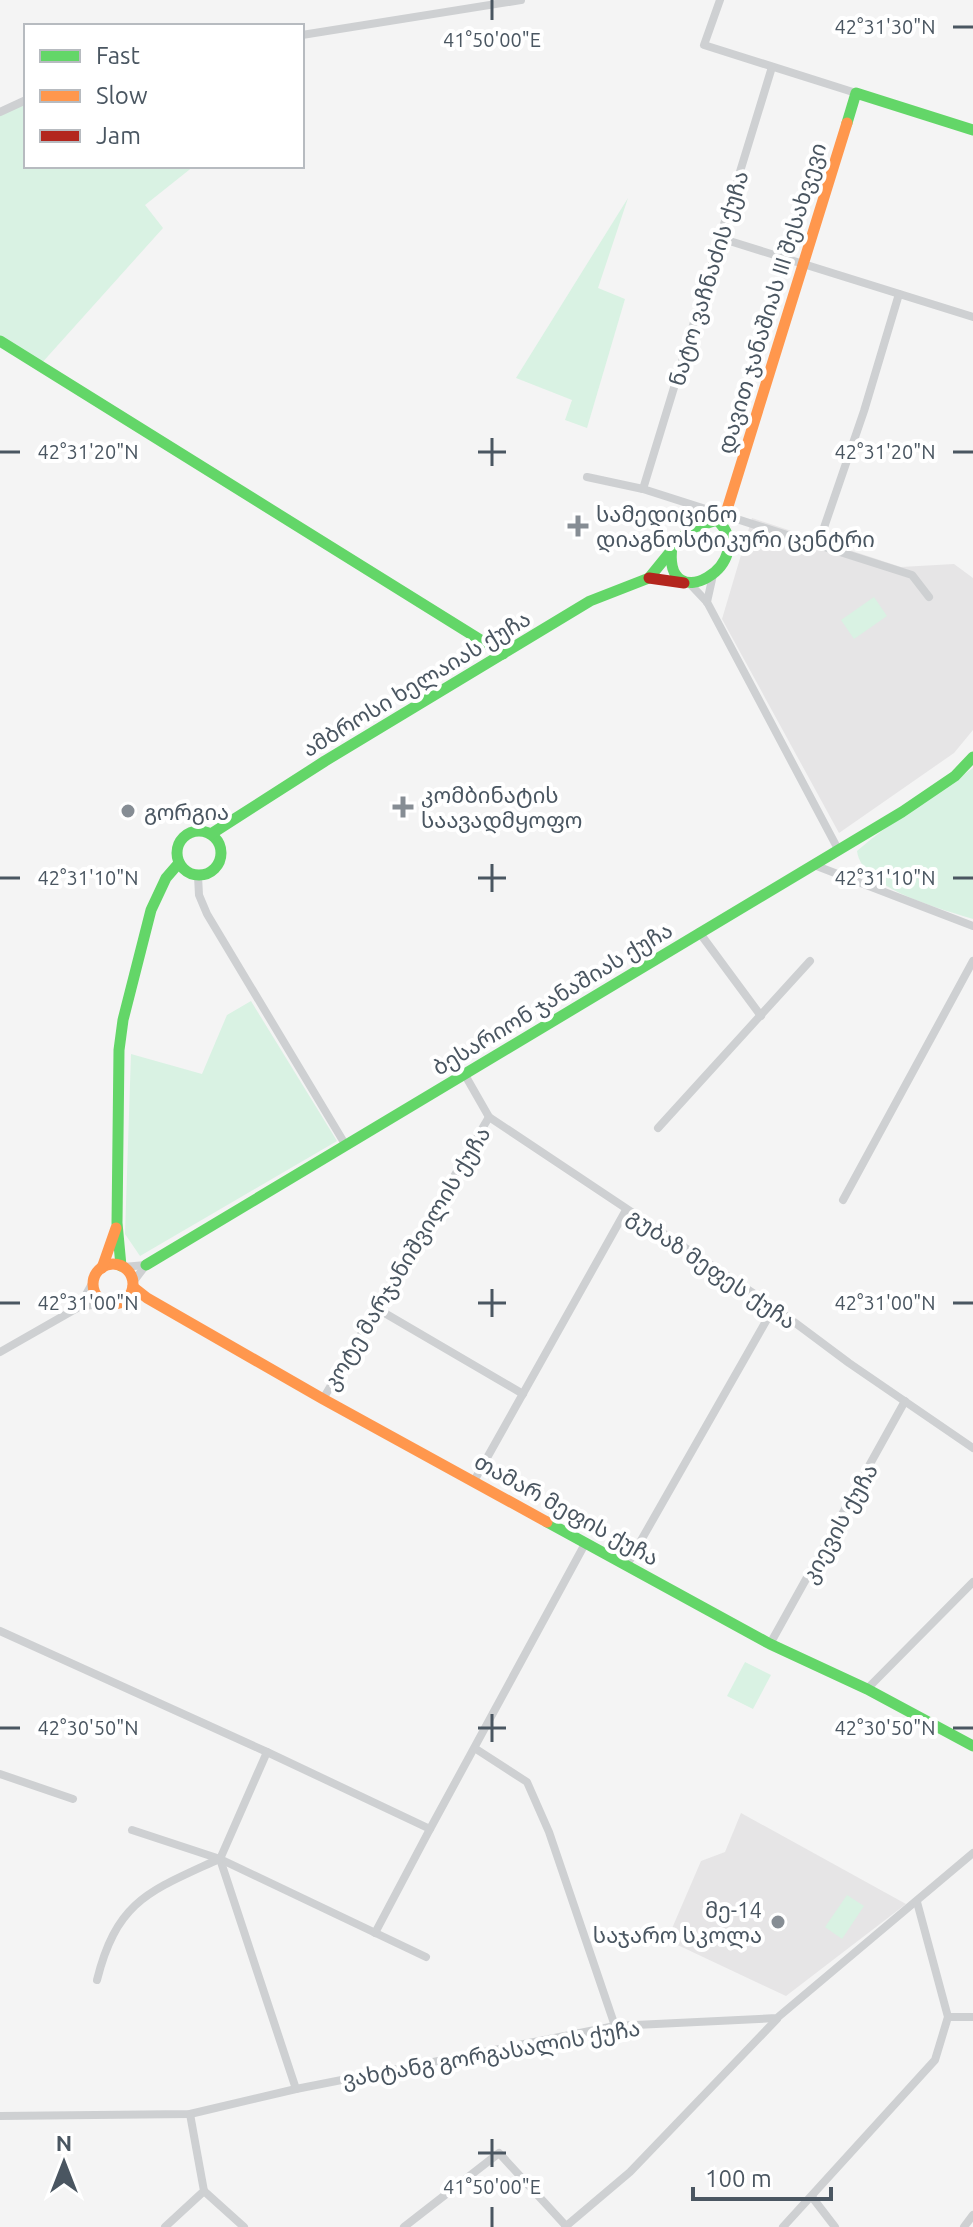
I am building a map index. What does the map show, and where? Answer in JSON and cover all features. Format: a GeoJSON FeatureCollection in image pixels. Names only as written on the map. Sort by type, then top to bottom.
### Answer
{"type":"FeatureCollection","features":[{"type":"Feature","properties":{"kind":"street"},"geometry":{"type":"LineString","coordinates":[[304,35],[521,0]]}},
{"type":"Feature","properties":{"kind":"street"},"geometry":{"type":"LineString","coordinates":[[720,0],[704,45],[973,130]]}},
{"type":"Feature","properties":{"kind":"street","name":"ნატო ვაჩნაძის ქუჩა"},"geometry":{"type":"LineString","coordinates":[[643,489],[772,67]]}},
{"type":"Feature","properties":{"kind":"street","name":"დავით ჯანაშიას III შესახვევი"},"geometry":{"type":"LineString","coordinates":[[725,516],[856,93]]}},
{"type":"Feature","properties":{"kind":"street"},"geometry":{"type":"LineString","coordinates":[[0,112],[24,101]]}},
{"type":"Feature","properties":{"kind":"street"},"geometry":{"type":"LineString","coordinates":[[720,238],[973,317]]}},
{"type":"Feature","properties":{"kind":"street"},"geometry":{"type":"LineString","coordinates":[[818,545],[864,411],[899,294]]}},
{"type":"Feature","properties":{"kind":"street"},"geometry":{"type":"LineString","coordinates":[[0,341],[503,654]]}},
{"type":"Feature","properties":{"kind":"street"},"geometry":{"type":"LineString","coordinates":[[587,477],[643,489],[912,575],[929,597]]}},
{"type":"Feature","properties":{"kind":"street"},"geometry":{"type":"LineString","coordinates":[[649,578],[686,531],[725,516]]}},
{"type":"Feature","properties":{"kind":"street"},"geometry":{"type":"LineString","coordinates":[[707,602],[713,575],[723,560],[729,536],[725,516]]}},
{"type":"Feature","properties":{"kind":"street"},"geometry":{"type":"LineString","coordinates":[[706,521],[721,522],[729,536]]}},
{"type":"Feature","properties":{"kind":"street"},"geometry":{"type":"LineString","coordinates":[[671,551],[675,573],[707,602],[839,851]]}},
{"type":"Feature","properties":{"kind":"street"},"geometry":{"type":"LineString","coordinates":[[649,578],[689,584],[713,575]]}},
{"type":"Feature","properties":{"kind":"street","name":"ამბროსი ხელაიას ქუჩა"},"geometry":{"type":"LineString","coordinates":[[211,834],[325,761],[590,601],[649,578]]}},
{"type":"Feature","properties":{"kind":"street","name":"ბესარიონ ჯანაშიას ქუჩა"},"geometry":{"type":"LineString","coordinates":[[146,1265],[839,851],[942,785],[973,757]]}},
{"type":"Feature","properties":{"kind":"street"},"geometry":{"type":"LineString","coordinates":[[196,831],[211,834],[221,845],[221,860],[212,872],[198,876],[184,870],[177,853],[182,839],[196,831]]}},
{"type":"Feature","properties":{"kind":"street"},"geometry":{"type":"LineString","coordinates":[[133,1284],[130,1273],[122,1267],[117,1223],[119,1050],[123,1020],[151,910],[166,878],[179,863]]}},
{"type":"Feature","properties":{"kind":"street"},"geometry":{"type":"LineString","coordinates":[[814,865],[973,926]]}},
{"type":"Feature","properties":{"kind":"street"},"geometry":{"type":"LineString","coordinates":[[198,876],[199,895],[207,914],[345,1144]]}},
{"type":"Feature","properties":{"kind":"street"},"geometry":{"type":"LineString","coordinates":[[699,932],[761,1016]]}},
{"type":"Feature","properties":{"kind":"street"},"geometry":{"type":"LineString","coordinates":[[658,1128],[810,961]]}},
{"type":"Feature","properties":{"kind":"street"},"geometry":{"type":"LineString","coordinates":[[843,1200],[973,961]]}},
{"type":"Feature","properties":{"kind":"street","name":"გუბაზ მეფეს ქუჩა"},"geometry":{"type":"LineString","coordinates":[[465,1075],[489,1117],[774,1307],[973,1448]]}},
{"type":"Feature","properties":{"kind":"street","name":"კოტე მარჯანიშვილის ქუჩა"},"geometry":{"type":"LineString","coordinates":[[323,1399],[489,1117]]}},
{"type":"Feature","properties":{"kind":"street"},"geometry":{"type":"LineString","coordinates":[[474,1481],[626,1210]]}},
{"type":"Feature","properties":{"kind":"street"},"geometry":{"type":"LineString","coordinates":[[79,1307],[102,1268],[117,1223]]}},
{"type":"Feature","properties":{"kind":"street"},"geometry":{"type":"LineString","coordinates":[[102,1268],[111,1264],[122,1267],[146,1265]]}},
{"type":"Feature","properties":{"kind":"street"},"geometry":{"type":"LineString","coordinates":[[121,1303],[129,1296],[146,1265]]}},
{"type":"Feature","properties":{"kind":"street"},"geometry":{"type":"LineString","coordinates":[[93,1282],[96,1294],[105,1303]]}},
{"type":"Feature","properties":{"kind":"street","name":"თამარ მეფის ქუჩა"},"geometry":{"type":"LineString","coordinates":[[133,1284],[147,1298],[323,1399],[770,1644],[867,1689],[973,1746]]}},
{"type":"Feature","properties":{"kind":"street"},"geometry":{"type":"LineString","coordinates":[[0,1352],[79,1307],[147,1298]]}},
{"type":"Feature","properties":{"kind":"street"},"geometry":{"type":"LineString","coordinates":[[627,1565],[774,1307]]}},
{"type":"Feature","properties":{"kind":"street"},"geometry":{"type":"LineString","coordinates":[[376,1308],[523,1394]]}},
{"type":"Feature","properties":{"kind":"street","name":"კიევის ქუჩა"},"geometry":{"type":"LineString","coordinates":[[770,1644],[905,1401]]}},
{"type":"Feature","properties":{"kind":"street"},"geometry":{"type":"LineString","coordinates":[[375,1933],[586,1542]]}},
{"type":"Feature","properties":{"kind":"street"},"geometry":{"type":"LineString","coordinates":[[867,1689],[973,1582]]}},
{"type":"Feature","properties":{"kind":"street"},"geometry":{"type":"LineString","coordinates":[[0,1631],[430,1829]]}},
{"type":"Feature","properties":{"kind":"street"},"geometry":{"type":"LineString","coordinates":[[476,1749],[527,1782],[549,1832],[615,2026]]}},
{"type":"Feature","properties":{"kind":"street"},"geometry":{"type":"LineString","coordinates":[[97,1980],[103,1953],[127,1911],[156,1888],[220,1859],[267,1752]]}},
{"type":"Feature","properties":{"kind":"street"},"geometry":{"type":"LineString","coordinates":[[0,1774],[73,1799]]}},
{"type":"Feature","properties":{"kind":"street"},"geometry":{"type":"LineString","coordinates":[[132,1830],[220,1859],[426,1957]]}},
{"type":"Feature","properties":{"kind":"street"},"geometry":{"type":"LineString","coordinates":[[404,2227],[499,2153],[566,2226],[630,2172],[777,2018],[973,1853]]}},
{"type":"Feature","properties":{"kind":"street"},"geometry":{"type":"LineString","coordinates":[[220,1859],[296,2089]]}},
{"type":"Feature","properties":{"kind":"street"},"geometry":{"type":"LineString","coordinates":[[783,2227],[935,2060],[948,2017],[917,1902]]}},
{"type":"Feature","properties":{"kind":"street"},"geometry":{"type":"LineString","coordinates":[[948,2017],[973,2017]]}},
{"type":"Feature","properties":{"kind":"street","name":"ვახტანგ გორგასალის ქუჩა"},"geometry":{"type":"LineString","coordinates":[[0,2116],[190,2114],[296,2089],[615,2026],[777,2018]]}},
{"type":"Feature","properties":{"kind":"street"},"geometry":{"type":"LineString","coordinates":[[190,2114],[204,2191],[244,2227]]}},
{"type":"Feature","properties":{"kind":"street"},"geometry":{"type":"LineString","coordinates":[[165,2227],[204,2191]]}},
{"type":"Feature","properties":{"kind":"street"},"geometry":{"type":"LineString","coordinates":[[812,2197],[835,2227]]}},
{"type":"Feature","properties":{"kind":"street"},"geometry":{"type":"LineString","coordinates":[[964,2227],[973,2215]]}},
{"type":"Feature","properties":{"kind":"shaded area"},"geometry":{"type":"Polygon","coordinates":[[[752,518],[901,567],[954,564],[973,578],[973,730],[954,753],[839,833],[722,619],[752,518]]]}},
{"type":"Feature","properties":{"kind":"shaded area","name":"მე-14 საჯარო სკოლა"},"geometry":{"type":"Polygon","coordinates":[[[741,1813],[906,1904],[786,1996],[667,1940],[701,1861],[725,1852],[741,1813]]]}},
{"type":"Feature","properties":{"kind":"green space"},"geometry":{"type":"Polygon","coordinates":[[[24,101],[24,168],[191,168],[145,205],[163,228],[40,365],[0,341],[0,112],[24,101]]]}},
{"type":"Feature","properties":{"kind":"green space"},"geometry":{"type":"Polygon","coordinates":[[[628,198],[598,288],[625,299],[587,428],[565,420],[572,400],[516,378],[628,198]]]}},
{"type":"Feature","properties":{"kind":"green space"},"geometry":{"type":"Polygon","coordinates":[[[874,597],[887,616],[854,639],[841,620],[874,597]]]}},
{"type":"Feature","properties":{"kind":"green space"},"geometry":{"type":"Polygon","coordinates":[[[973,768],[973,919],[905,896],[888,887],[862,864],[857,851],[973,768]]]}},
{"type":"Feature","properties":{"kind":"green space"},"geometry":{"type":"Polygon","coordinates":[[[251,1001],[337,1141],[140,1256],[125,1234],[131,1054],[202,1074],[227,1015],[251,1001]]]}},
{"type":"Feature","properties":{"kind":"green space"},"geometry":{"type":"Polygon","coordinates":[[[745,1662],[771,1675],[753,1709],[727,1696],[745,1662]]]}},
{"type":"Feature","properties":{"kind":"green space"},"geometry":{"type":"Polygon","coordinates":[[[847,1895],[864,1906],[842,1939],[825,1927],[847,1895]]]}},
{"type":"Feature","properties":{"kind":"traffic: fast"},"geometry":{"type":"LineString","coordinates":[[847,123],[856,93],[973,130]]}},
{"type":"Feature","properties":{"kind":"traffic: fast"},"geometry":{"type":"LineString","coordinates":[[0,341],[503,654]]}},
{"type":"Feature","properties":{"kind":"traffic: fast"},"geometry":{"type":"LineString","coordinates":[[717,520],[728,536],[728,552],[720,567],[708,577],[694,582],[681,580],[673,568],[672,546],[692,528],[717,520]]}},
{"type":"Feature","properties":{"kind":"traffic: fast"},"geometry":{"type":"LineString","coordinates":[[211,834],[325,761],[590,601],[649,578],[671,551]]}},
{"type":"Feature","properties":{"kind":"traffic: fast"},"geometry":{"type":"LineString","coordinates":[[146,1265],[902,812],[955,776],[973,757]]}},
{"type":"Feature","properties":{"kind":"traffic: fast"},"geometry":{"type":"LineString","coordinates":[[199,831],[215,837],[221,853],[215,869],[199,875],[183,869],[177,853],[183,837],[199,831]]}},
{"type":"Feature","properties":{"kind":"traffic: fast"},"geometry":{"type":"LineString","coordinates":[[121,1266],[117,1223],[119,1050],[123,1020],[151,910],[166,878],[179,863]]}},
{"type":"Feature","properties":{"kind":"traffic: fast"},"geometry":{"type":"LineString","coordinates":[[547,1522],[770,1644],[867,1689],[973,1746]]}},
{"type":"Feature","properties":{"kind":"traffic: slow"},"geometry":{"type":"LineString","coordinates":[[725,516],[847,123]]}},
{"type":"Feature","properties":{"kind":"traffic: slow"},"geometry":{"type":"LineString","coordinates":[[102,1268],[116,1228]]}},
{"type":"Feature","properties":{"kind":"traffic: slow"},"geometry":{"type":"LineString","coordinates":[[113,1264],[127,1270],[133,1284],[127,1298],[113,1304],[99,1298],[93,1284],[99,1270],[113,1264]]}},
{"type":"Feature","properties":{"kind":"traffic: slow"},"geometry":{"type":"LineString","coordinates":[[133,1287],[323,1399],[547,1522]]}},
{"type":"Feature","properties":{"kind":"traffic: jam"},"geometry":{"type":"LineString","coordinates":[[649,578],[684,583]]}},
{"type":"Feature","properties":{"kind":"place","name":"სამედიცინო დიაგნოსტიკური ცენტრი"},"geometry":{"type":"Point","coordinates":[578,526]}},
{"type":"Feature","properties":{"kind":"place","name":"კომბინატის საავადმყოფო"},"geometry":{"type":"Point","coordinates":[403,807]}},
{"type":"Feature","properties":{"kind":"place","name":"გორგია"},"geometry":{"type":"Point","coordinates":[128,811]}},
{"type":"Feature","properties":{"kind":"place","name":"მე-14 საჯარო სკოლა"},"geometry":{"type":"Point","coordinates":[778,1922]}}]}
